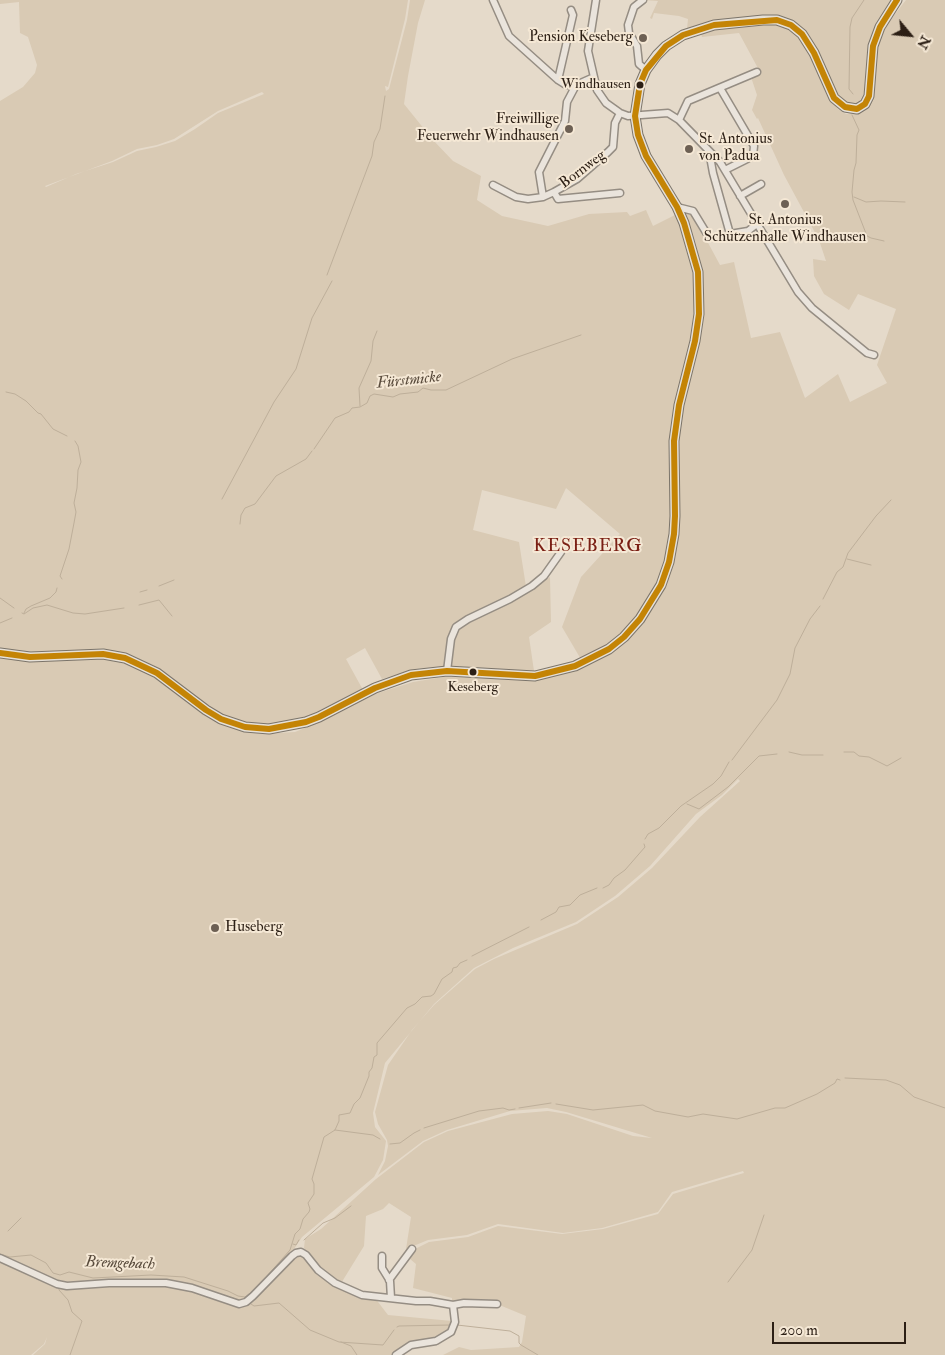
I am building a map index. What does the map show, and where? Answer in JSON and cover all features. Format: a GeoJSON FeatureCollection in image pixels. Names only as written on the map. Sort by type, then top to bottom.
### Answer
{"type":"FeatureCollection","features":[{"type":"Feature","properties":{"kind":"main road"},"geometry":{"type":"LineString","coordinates":[[0,653],[30,657],[93,654],[116,656],[134,661],[151,669],[221,719],[245,727],[269,730],[293,726],[319,717],[374,688],[411,675],[447,671],[535,676],[563,670],[583,663],[609,649],[632,628],[650,604],[661,585],[669,562],[674,534],[674,441],[676,422],[695,342],[699,314],[698,272],[689,239],[676,207],[640,145],[635,116],[638,92],[646,70],[666,46],[695,30],[734,23],[777,20],[791,25],[802,34],[814,53],[834,98],[845,107],[856,109],[865,104],[869,96],[873,46],[880,26],[897,0]]}},
{"type":"Feature","properties":{"kind":"street"},"geometry":{"type":"LineString","coordinates":[[493,0],[509,36],[558,80],[566,85],[576,85],[594,77]]}},
{"type":"Feature","properties":{"kind":"street"},"geometry":{"type":"LineString","coordinates":[[596,0],[588,51],[597,90],[606,103],[620,113],[635,116],[668,113],[679,120],[720,162],[798,292],[812,308],[867,353],[874,355]]}},
{"type":"Feature","properties":{"kind":"street"},"geometry":{"type":"LineString","coordinates":[[643,0],[634,7],[628,25],[637,46],[639,64],[646,70]]}},
{"type":"Feature","properties":{"kind":"street"},"geometry":{"type":"LineString","coordinates":[[558,80],[573,15],[572,10]]}},
{"type":"Feature","properties":{"kind":"street"},"geometry":{"type":"LineString","coordinates":[[679,120],[688,100],[757,72]]}},
{"type":"Feature","properties":{"kind":"street"},"geometry":{"type":"LineString","coordinates":[[543,197],[539,172],[565,121],[567,102],[576,85]]}},
{"type":"Feature","properties":{"kind":"street"},"geometry":{"type":"LineString","coordinates":[[720,88],[754,146],[753,156],[725,170]]}},
{"type":"Feature","properties":{"kind":"street","name":"Bornweg"},"geometry":{"type":"LineString","coordinates":[[493,185],[516,197],[528,199],[543,197],[577,179],[612,147],[615,123],[620,113]]}},
{"type":"Feature","properties":{"kind":"street"},"geometry":{"type":"LineString","coordinates":[[710,151],[713,174],[730,234],[748,231],[758,224]]}},
{"type":"Feature","properties":{"kind":"street"},"geometry":{"type":"LineString","coordinates":[[740,196],[761,184]]}},
{"type":"Feature","properties":{"kind":"street"},"geometry":{"type":"LineString","coordinates":[[554,192],[558,199],[620,193]]}},
{"type":"Feature","properties":{"kind":"street"},"geometry":{"type":"LineString","coordinates":[[676,207],[693,211],[707,234]]}},
{"type":"Feature","properties":{"kind":"street"},"geometry":{"type":"LineString","coordinates":[[447,671],[451,638],[456,627],[532,586],[544,576],[561,552]]}},
{"type":"Feature","properties":{"kind":"street"},"geometry":{"type":"LineString","coordinates":[[389,1280],[412,1248]]}},
{"type":"Feature","properties":{"kind":"street"},"geometry":{"type":"LineString","coordinates":[[0,1258],[57,1284],[67,1286],[110,1283],[166,1283],[192,1288],[239,1304],[246,1302],[292,1256],[301,1252],[306,1255],[318,1270],[330,1279],[352,1291],[368,1296],[430,1301],[453,1305],[464,1303],[497,1304]]}},
{"type":"Feature","properties":{"kind":"street"},"geometry":{"type":"LineString","coordinates":[[382,1256],[382,1268],[389,1280],[392,1298]]}},
{"type":"Feature","properties":{"kind":"street"},"geometry":{"type":"LineString","coordinates":[[396,1355],[411,1345],[436,1341],[451,1332],[455,1322],[453,1305]]}},
{"type":"Feature","properties":{"kind":"shaded area"},"geometry":{"type":"Polygon","coordinates":[[[0,0],[408,0],[388,87],[385,86],[386,91],[389,89],[407,20],[410,0],[425,0],[418,23],[404,104],[453,161],[481,176],[477,200],[502,216],[548,226],[589,214],[627,212],[630,216],[646,210],[653,226],[681,212],[692,213],[720,265],[734,262],[751,338],[780,332],[805,398],[838,374],[850,402],[887,383],[877,365],[896,309],[858,294],[849,310],[824,294],[814,276],[813,259],[826,261],[819,240],[784,175],[758,118],[752,110],[757,95],[751,77],[760,72],[739,33],[702,37],[700,31],[758,23],[775,23],[792,30],[804,42],[831,99],[838,109],[846,114],[861,112],[872,101],[876,48],[888,23],[906,0],[945,0],[945,1355],[443,1355],[459,1347],[471,1350],[519,1347],[522,1342],[526,1316],[497,1304],[452,1301],[452,1298],[413,1288],[416,1264],[410,1259],[417,1248],[429,1242],[468,1237],[498,1226],[562,1234],[603,1229],[658,1214],[673,1194],[744,1173],[743,1171],[672,1192],[658,1212],[602,1228],[563,1233],[498,1224],[467,1235],[428,1240],[406,1249],[411,1217],[389,1203],[383,1209],[366,1216],[364,1246],[340,1285],[318,1269],[304,1248],[305,1239],[321,1229],[376,1179],[424,1142],[448,1131],[512,1114],[548,1111],[567,1114],[633,1136],[652,1138],[547,1108],[510,1111],[447,1130],[423,1141],[378,1175],[385,1161],[388,1146],[375,1112],[388,1065],[410,1033],[385,1063],[373,1113],[375,1127],[386,1141],[383,1160],[374,1177],[302,1237],[290,1255],[252,1295],[242,1302],[249,1302],[292,1258],[299,1255],[305,1258],[336,1286],[351,1293],[375,1298],[388,1315],[452,1321],[450,1331],[436,1340],[408,1345],[395,1355],[33,1355],[45,1344],[47,1337],[44,1344],[31,1355],[0,1355],[0,101],[23,87],[35,73],[37,65],[28,37],[20,33],[19,2],[0,4],[0,0]],[[262,92],[218,111],[174,139],[137,149],[85,171],[113,162],[137,151],[175,141],[218,113],[264,94],[262,92]],[[69,177],[45,186],[46,187],[69,177]],[[566,488],[556,509],[482,490],[473,530],[519,542],[527,593],[550,577],[551,622],[529,637],[534,671],[449,666],[415,669],[382,679],[365,648],[346,659],[363,690],[318,712],[291,723],[270,726],[255,726],[212,714],[212,718],[224,725],[261,734],[295,732],[320,722],[375,694],[413,682],[444,677],[507,678],[548,676],[578,669],[582,661],[562,627],[581,577],[620,534],[566,488]],[[738,779],[722,795],[696,814],[650,866],[615,896],[576,922],[513,948],[474,968],[434,1004],[419,1022],[434,1005],[475,969],[577,924],[618,897],[652,868],[700,817],[740,781],[738,779]]]}},
{"type":"Feature","properties":{"kind":"shaded area"},"geometry":{"type":"Polygon","coordinates":[[[644,0],[891,0],[874,32],[866,89],[863,99],[856,104],[846,103],[836,94],[821,57],[807,34],[793,22],[702,25],[687,29],[688,19],[679,16],[654,13],[652,19],[650,18],[658,1],[644,0]]]}},
{"type":"Feature","properties":{"kind":"waterway"},"geometry":{"type":"LineString","coordinates":[[853,94],[849,89],[850,27],[852,18],[864,0]]}},
{"type":"Feature","properties":{"kind":"waterway"},"geometry":{"type":"LineString","coordinates":[[327,275],[372,156],[374,142],[380,129],[385,96]]}},
{"type":"Feature","properties":{"kind":"waterway"},"geometry":{"type":"LineString","coordinates":[[852,115],[859,130],[852,192],[853,200],[867,236],[884,241]]}},
{"type":"Feature","properties":{"kind":"waterway"},"geometry":{"type":"LineString","coordinates":[[854,197],[866,202],[905,202]]}},
{"type":"Feature","properties":{"kind":"waterway"},"geometry":{"type":"LineString","coordinates":[[222,499],[274,402],[296,369],[312,318],[332,281]]}},
{"type":"Feature","properties":{"kind":"waterway"},"geometry":{"type":"LineString","coordinates":[[360,406],[359,388],[371,361],[373,341],[377,331]]}},
{"type":"Feature","properties":{"kind":"waterway","name":"Fürstmicke"},"geometry":{"type":"LineString","coordinates":[[314,449],[335,418],[349,412],[352,408],[360,407],[367,403],[370,396],[374,394],[393,397],[400,394],[418,392],[423,388],[446,390],[512,359],[581,335]]}},
{"type":"Feature","properties":{"kind":"waterway"},"geometry":{"type":"LineString","coordinates":[[6,392],[15,394],[26,401],[41,414],[53,429],[67,436]]}},
{"type":"Feature","properties":{"kind":"waterway"},"geometry":{"type":"LineString","coordinates":[[62,579],[60,576],[69,549],[76,512],[74,503],[78,470],[81,462],[78,446],[75,441]]}},
{"type":"Feature","properties":{"kind":"waterway","name":"Fürstmicke"},"geometry":{"type":"LineString","coordinates":[[240,524],[241,515],[245,508],[255,504],[276,476],[306,459],[312,451]]}},
{"type":"Feature","properties":{"kind":"waterway"},"geometry":{"type":"LineString","coordinates":[[823,599],[837,572],[843,567],[848,553],[876,516],[891,500]]}},
{"type":"Feature","properties":{"kind":"waterway"},"geometry":{"type":"LineString","coordinates":[[847,559],[871,565]]}},
{"type":"Feature","properties":{"kind":"waterway","name":"Fürstmicke"},"geometry":{"type":"LineString","coordinates":[[159,586],[174,580]]}},
{"type":"Feature","properties":{"kind":"waterway"},"geometry":{"type":"LineString","coordinates":[[24,613],[31,606],[50,598],[57,588]]}},
{"type":"Feature","properties":{"kind":"waterway","name":"Fürstmicke"},"geometry":{"type":"LineString","coordinates":[[140,592],[147,590]]}},
{"type":"Feature","properties":{"kind":"waterway","name":"Fürstmicke"},"geometry":{"type":"LineString","coordinates":[[0,598],[14,608]]}},
{"type":"Feature","properties":{"kind":"waterway"},"geometry":{"type":"LineString","coordinates":[[139,605],[159,600],[172,616]]}},
{"type":"Feature","properties":{"kind":"waterway","name":"Fürstmicke"},"geometry":{"type":"LineString","coordinates":[[22,613],[24,614],[33,608],[47,605],[73,613],[85,614],[124,608]]}},
{"type":"Feature","properties":{"kind":"waterway"},"geometry":{"type":"LineString","coordinates":[[732,760],[777,700],[790,674],[795,648],[810,619],[820,606]]}},
{"type":"Feature","properties":{"kind":"waterway"},"geometry":{"type":"LineString","coordinates":[[0,623],[12,618]]}},
{"type":"Feature","properties":{"kind":"waterway"},"geometry":{"type":"LineString","coordinates":[[789,752],[802,755],[823,755]]}},
{"type":"Feature","properties":{"kind":"waterway"},"geometry":{"type":"LineString","coordinates":[[844,752],[854,752],[859,756],[869,757],[887,766],[901,758]]}},
{"type":"Feature","properties":{"kind":"waterway"},"geometry":{"type":"LineString","coordinates":[[687,804],[699,809],[728,787],[759,756],[777,754]]}},
{"type":"Feature","properties":{"kind":"waterway"},"geometry":{"type":"LineString","coordinates":[[645,839],[648,834],[659,828],[681,806],[713,784],[721,776],[729,762]]}},
{"type":"Feature","properties":{"kind":"waterway"},"geometry":{"type":"LineString","coordinates":[[603,888],[625,870],[645,847],[644,844]]}},
{"type":"Feature","properties":{"kind":"waterway"},"geometry":{"type":"LineString","coordinates":[[541,920],[556,912],[559,907],[570,905],[580,895],[597,888]]}},
{"type":"Feature","properties":{"kind":"waterway"},"geometry":{"type":"LineString","coordinates":[[472,956],[529,927]]}},
{"type":"Feature","properties":{"kind":"waterway"},"geometry":{"type":"LineString","coordinates":[[259,1285],[290,1250],[295,1234],[300,1229],[303,1219],[309,1212],[308,1203],[314,1194],[312,1179],[324,1137],[335,1130],[339,1121],[339,1115],[350,1113],[354,1104],[360,1098],[372,1068],[374,1057],[377,1055],[377,1043],[407,1008],[415,1004],[422,997],[434,994],[442,979],[452,972],[453,968],[467,960]]}},
{"type":"Feature","properties":{"kind":"waterway"},"geometry":{"type":"LineString","coordinates":[[845,1078],[886,1080],[900,1085],[914,1097],[945,1108]]}},
{"type":"Feature","properties":{"kind":"waterway"},"geometry":{"type":"LineString","coordinates":[[556,1104],[593,1110],[643,1105],[655,1111],[688,1117],[703,1114],[737,1119],[775,1108],[785,1108],[817,1094],[835,1083],[837,1079],[840,1080]]}},
{"type":"Feature","properties":{"kind":"waterway"},"geometry":{"type":"LineString","coordinates":[[519,1108],[551,1103]]}},
{"type":"Feature","properties":{"kind":"waterway"},"geometry":{"type":"LineString","coordinates":[[424,1128],[479,1111],[503,1108],[515,1109]]}},
{"type":"Feature","properties":{"kind":"waterway"},"geometry":{"type":"LineString","coordinates":[[335,1130],[373,1135],[380,1139]]}},
{"type":"Feature","properties":{"kind":"waterway"},"geometry":{"type":"LineString","coordinates":[[390,1144],[400,1143],[420,1130]]}},
{"type":"Feature","properties":{"kind":"waterway"},"geometry":{"type":"LineString","coordinates":[[304,1240],[323,1223],[335,1218],[351,1206]]}},
{"type":"Feature","properties":{"kind":"waterway"},"geometry":{"type":"LineString","coordinates":[[728,1282],[752,1250],[764,1215]]}},
{"type":"Feature","properties":{"kind":"waterway"},"geometry":{"type":"LineString","coordinates":[[8,1231],[21,1218]]}},
{"type":"Feature","properties":{"kind":"waterway"},"geometry":{"type":"LineString","coordinates":[[293,1244],[296,1245],[299,1240]]}},
{"type":"Feature","properties":{"kind":"waterway","name":"Bremgebach"},"geometry":{"type":"LineString","coordinates":[[0,1254],[10,1257],[31,1255],[46,1263],[53,1273],[60,1275],[69,1272],[93,1278],[151,1275],[184,1277],[238,1296],[245,1297],[253,1291]]}},
{"type":"Feature","properties":{"kind":"waterway"},"geometry":{"type":"LineString","coordinates":[[59,1287],[59,1290],[68,1300],[72,1312],[82,1321],[70,1355]]}},
{"type":"Feature","properties":{"kind":"waterway","name":"Bremgebach"},"geometry":{"type":"LineString","coordinates":[[251,1304],[254,1306],[279,1303],[310,1330],[339,1342],[383,1345],[394,1330]]}},
{"type":"Feature","properties":{"kind":"waterway","name":"Bremgebach"},"geometry":{"type":"LineString","coordinates":[[397,1327],[451,1325]]}},
{"type":"Feature","properties":{"kind":"waterway","name":"Bremgebach"},"geometry":{"type":"LineString","coordinates":[[457,1325],[510,1331],[519,1336],[519,1343],[521,1345],[538,1355]]}},
{"type":"Feature","properties":{"kind":"waterway","name":"Bremgebach"},"geometry":{"type":"LineString","coordinates":[[341,1342],[351,1346],[357,1355]]}},
{"type":"Feature","properties":{"kind":"transit line"},"geometry":{"type":"LineString","coordinates":[[0,653],[30,657],[103,654],[125,658],[157,673],[221,719],[245,727],[269,729],[306,722],[375,688],[411,675],[447,671],[535,676],[575,666],[609,649],[624,637],[640,619],[661,585],[669,562],[675,516],[674,441],[679,405],[695,341],[699,314],[698,272],[684,223],[677,207],[646,156],[638,135],[635,116],[640,84],[646,70],[666,46],[683,35],[714,25],[777,20],[791,25],[802,34],[814,53],[834,98],[845,107],[857,109],[865,104],[869,96],[873,46],[880,27],[897,0]]}},
{"type":"Feature","properties":{"kind":"place","name":"Pension Keseberg"},"geometry":{"type":"Point","coordinates":[643,38]}},
{"type":"Feature","properties":{"kind":"place","name":"Windhausen"},"geometry":{"type":"Point","coordinates":[640,85]}},
{"type":"Feature","properties":{"kind":"place","name":"Freiwillige Feuerwehr Windhausen"},"geometry":{"type":"Point","coordinates":[569,129]}},
{"type":"Feature","properties":{"kind":"place","name":"St. Antonius von Padua"},"geometry":{"type":"Point","coordinates":[689,149]}},
{"type":"Feature","properties":{"kind":"place","name":"St. Antonius Schützenhalle Windhausen"},"geometry":{"type":"Point","coordinates":[785,204]}},
{"type":"Feature","properties":{"kind":"place","name":"Keseberg"},"geometry":{"type":"Point","coordinates":[473,672]}},
{"type":"Feature","properties":{"kind":"place","name":"Huseberg"},"geometry":{"type":"Point","coordinates":[215,928]}},
{"type":"Feature","properties":{"kind":"district","name":"KESEBERG"},"geometry":{"type":"Point","coordinates":[588,547]}}]}
